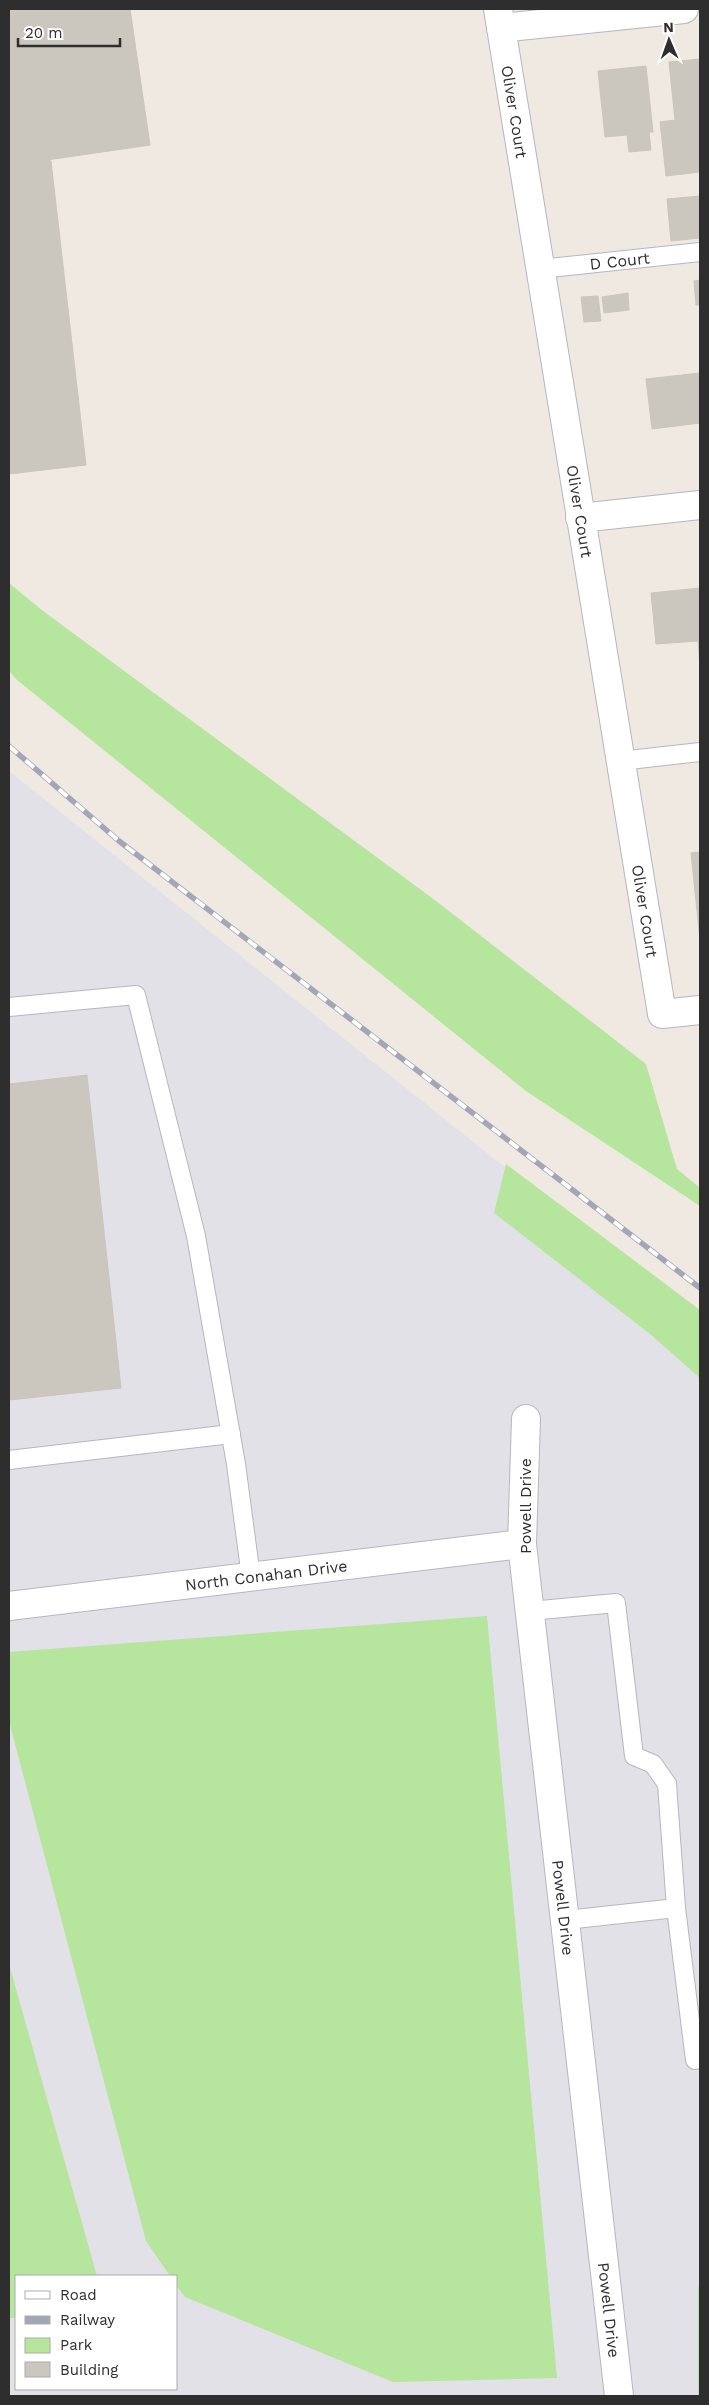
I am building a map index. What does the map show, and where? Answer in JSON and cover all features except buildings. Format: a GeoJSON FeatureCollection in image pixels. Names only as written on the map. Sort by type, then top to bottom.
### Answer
{"type":"FeatureCollection","features":[{"type":"Feature","properties":{"kind":"street"},"geometry":{"type":"LineString","coordinates":[[499,19],[684,9]]}},
{"type":"Feature","properties":{"kind":"street","name":"Oliver Court"},"geometry":{"type":"LineString","coordinates":[[499,19],[662,1014],[700,1010]]}},
{"type":"Feature","properties":{"kind":"street"},"geometry":{"type":"LineString","coordinates":[[580,518],[700,505]]}},
{"type":"Feature","properties":{"kind":"street","name":"Powell Drive"},"geometry":{"type":"LineString","coordinates":[[526,1419],[522,1544],[620,2396]]}},
{"type":"Feature","properties":{"kind":"street","name":"North Conahan Drive"},"geometry":{"type":"LineString","coordinates":[[9,1606],[522,1544]]}},
{"type":"Feature","properties":{"kind":"lane","name":"D Court"},"geometry":{"type":"LineString","coordinates":[[540,269],[700,252]]}},
{"type":"Feature","properties":{"kind":"lane"},"geometry":{"type":"LineString","coordinates":[[620,760],[700,752]]}},
{"type":"Feature","properties":{"kind":"lane"},"geometry":{"type":"LineString","coordinates":[[9,1007],[136,995],[196,1236],[231,1434],[251,1577]]}},
{"type":"Feature","properties":{"kind":"lane"},"geometry":{"type":"LineString","coordinates":[[9,1460],[231,1434]]}},
{"type":"Feature","properties":{"kind":"lane"},"geometry":{"type":"LineString","coordinates":[[530,1612],[616,1603],[634,1756],[653,1764],[666,1784],[676,1908],[695,2060]]}},
{"type":"Feature","properties":{"kind":"lane"},"geometry":{"type":"LineString","coordinates":[[566,1920],[676,1908]]}},
{"type":"Feature","properties":{"kind":"shaded area"},"geometry":{"type":"Polygon","coordinates":[[[9,771],[700,1323],[700,2396],[9,2396],[9,771]]]}},
{"type":"Feature","properties":{"kind":"green space"},"geometry":{"type":"Polygon","coordinates":[[[9,583],[43,611],[436,901],[646,1064],[677,1169],[700,1188],[700,1206],[526,1091],[17,680],[9,671],[9,583]]]}},
{"type":"Feature","properties":{"kind":"green space"},"geometry":{"type":"Polygon","coordinates":[[[506,1164],[700,1310],[700,1378],[650,1334],[494,1213],[506,1164]]]}},
{"type":"Feature","properties":{"kind":"green space"},"geometry":{"type":"Polygon","coordinates":[[[487,1616],[557,2378],[393,2382],[185,2297],[178,2288],[178,2275],[169,2275],[146,2241],[9,1721],[9,1652],[487,1616]]]}},
{"type":"Feature","properties":{"kind":"green space"},"geometry":{"type":"Polygon","coordinates":[[[9,1964],[97,2275],[15,2275],[15,2318],[9,2318],[9,1964]]]}},
{"type":"Feature","properties":{"kind":"green space"},"geometry":{"type":"Polygon","coordinates":[[[700,2285],[700,2396],[698,2396],[698,2288],[700,2285]]]}},
{"type":"Feature","properties":{"kind":"railway"},"geometry":{"type":"LineString","coordinates":[[9,746],[119,841],[700,1288]]}}]}
